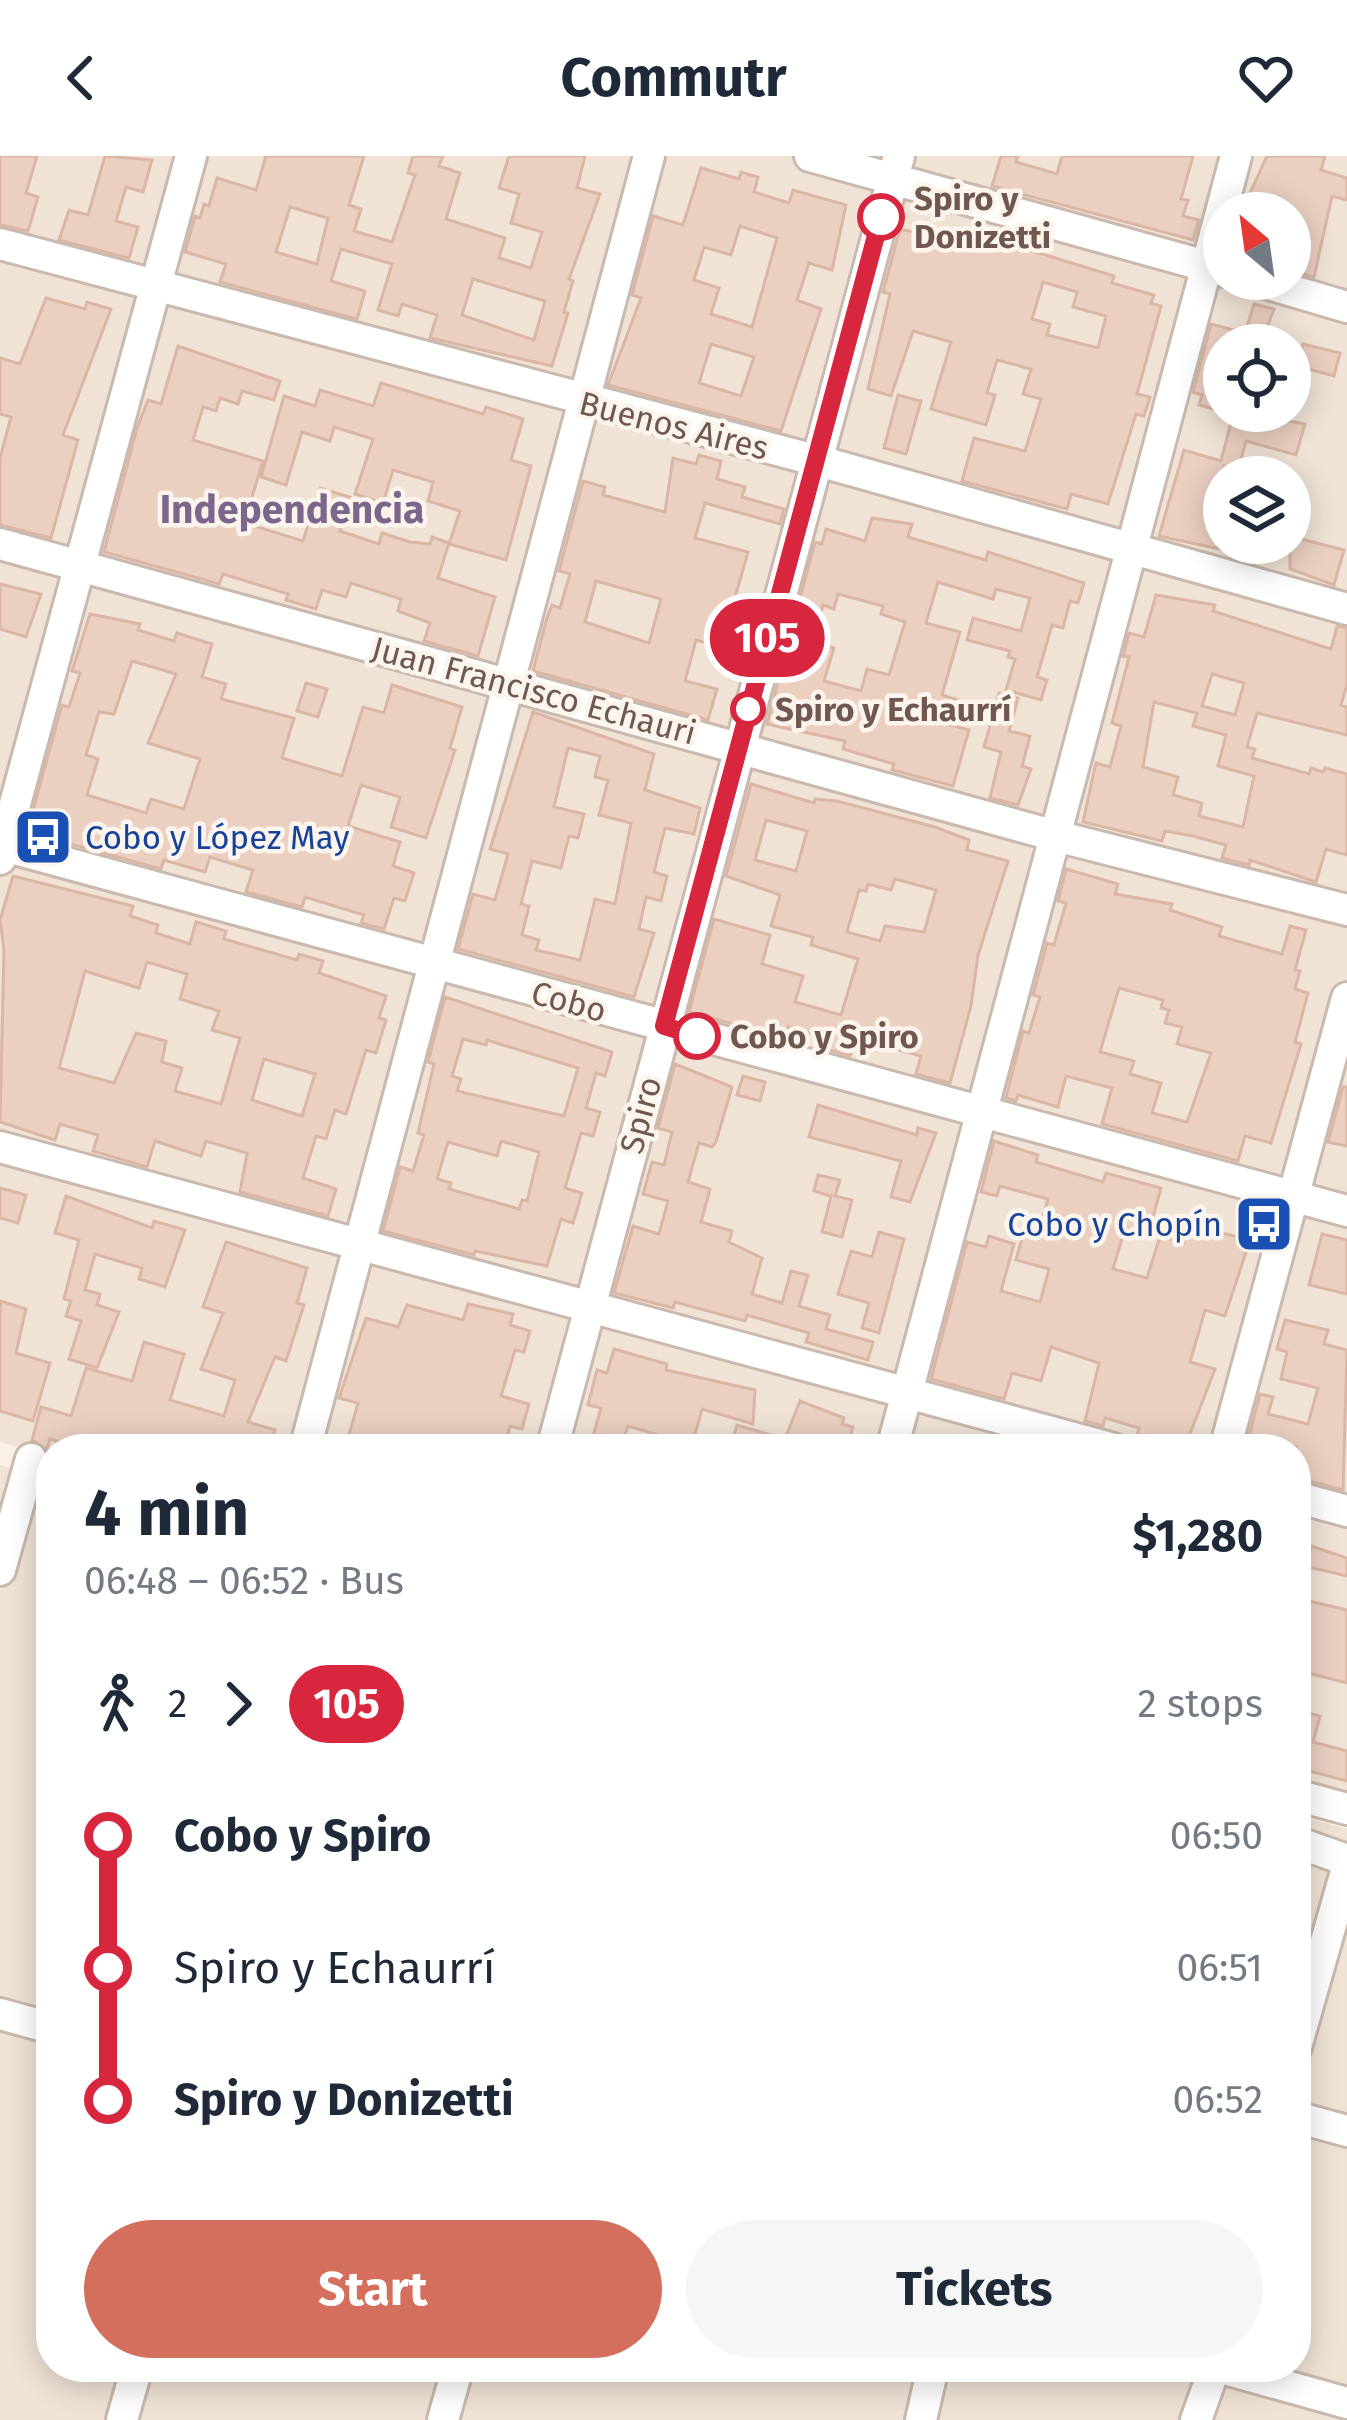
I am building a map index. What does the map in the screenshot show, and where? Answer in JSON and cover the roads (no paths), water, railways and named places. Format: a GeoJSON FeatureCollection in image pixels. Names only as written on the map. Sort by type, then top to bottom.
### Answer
{"type":"FeatureCollection","features":[{"type":"Feature","properties":{"kind":"street"},"geometry":{"type":"LineString","coordinates":[[1,850],[191,156]]}},
{"type":"Feature","properties":{"kind":"street"},"geometry":{"type":"LineString","coordinates":[[309,1434],[505,682],[649,156]]}},
{"type":"Feature","properties":{"kind":"street"},"geometry":{"type":"LineString","coordinates":[[810,156],[896,167],[1203,264]]}},
{"type":"Feature","properties":{"kind":"street"},"geometry":{"type":"LineString","coordinates":[[1230,192],[1236,156]]}},
{"type":"Feature","properties":{"kind":"street","name":"Spiro"},"geometry":{"type":"LineString","coordinates":[[556,1434],[896,167]]}},
{"type":"Feature","properties":{"kind":"street","name":"Buenos Aires"},"geometry":{"type":"LineString","coordinates":[[0,244],[815,460],[1347,609]]}},
{"type":"Feature","properties":{"kind":"street"},"geometry":{"type":"LineString","coordinates":[[1311,296],[1347,307]]}},
{"type":"Feature","properties":{"kind":"street"},"geometry":{"type":"LineString","coordinates":[[896,1434],[1129,551],[1206,300]]}},
{"type":"Feature","properties":{"kind":"street","name":"Juan Francisco Echauri"},"geometry":{"type":"LineString","coordinates":[[0,544],[1056,836],[1347,910]]}},
{"type":"Feature","properties":{"kind":"street","name":"Cobo"},"geometry":{"type":"LineString","coordinates":[[1,850],[1347,1211]]}},
{"type":"Feature","properties":{"kind":"street"},"geometry":{"type":"LineString","coordinates":[[1229,1434],[1347,998]]}},
{"type":"Feature","properties":{"kind":"street"},"geometry":{"type":"LineString","coordinates":[[0,1147],[1058,1434]]}},
{"type":"Feature","properties":{"kind":"street"},"geometry":{"type":"LineString","coordinates":[[0,1450],[36,1460]]}},
{"type":"Feature","properties":{"kind":"street"},"geometry":{"type":"LineString","coordinates":[[0,1570],[36,1474]]}},
{"type":"Feature","properties":{"kind":"street"},"geometry":{"type":"LineString","coordinates":[[1311,1502],[1347,1511]]}},
{"type":"Feature","properties":{"kind":"street"},"geometry":{"type":"LineString","coordinates":[[1311,1957],[1328,1856],[1323,1803]]}},
{"type":"Feature","properties":{"kind":"street"},"geometry":{"type":"LineString","coordinates":[[0,2014],[36,2024]]}},
{"type":"Feature","properties":{"kind":"street"},"geometry":{"type":"LineString","coordinates":[[1311,2120],[1347,2131]]}},
{"type":"Feature","properties":{"kind":"street"},"geometry":{"type":"LineString","coordinates":[[122,2420],[133,2382]]}},
{"type":"Feature","properties":{"kind":"street"},"geometry":{"type":"LineString","coordinates":[[443,2420],[454,2382]]}},
{"type":"Feature","properties":{"kind":"street"},"geometry":{"type":"LineString","coordinates":[[921,2420],[930,2382]]}},
{"type":"Feature","properties":{"kind":"street"},"geometry":{"type":"LineString","coordinates":[[1196,2420],[1210,2382]]}},
{"type":"Feature","properties":{"kind":"street"},"geometry":{"type":"LineString","coordinates":[[1269,2382],[1347,2404]]}},
{"type":"Feature","properties":{"kind":"place","name":"Spiro y Donizetti"},"geometry":{"type":"Point","coordinates":[881,217]}},
{"type":"Feature","properties":{"kind":"place","name":"Spiro y Echaurrí"},"geometry":{"type":"Point","coordinates":[748,709]}},
{"type":"Feature","properties":{"kind":"place","name":"Cobo y López May"},"geometry":{"type":"Point","coordinates":[43,837]}},
{"type":"Feature","properties":{"kind":"place","name":"Cobo y Spiro"},"geometry":{"type":"Point","coordinates":[697,1036]}},
{"type":"Feature","properties":{"kind":"place","name":"Cobo y Chopín"},"geometry":{"type":"Point","coordinates":[1264,1224]}},
{"type":"Feature","properties":{"kind":"district","name":"Independencia"},"geometry":{"type":"Point","coordinates":[292,509]}}]}
